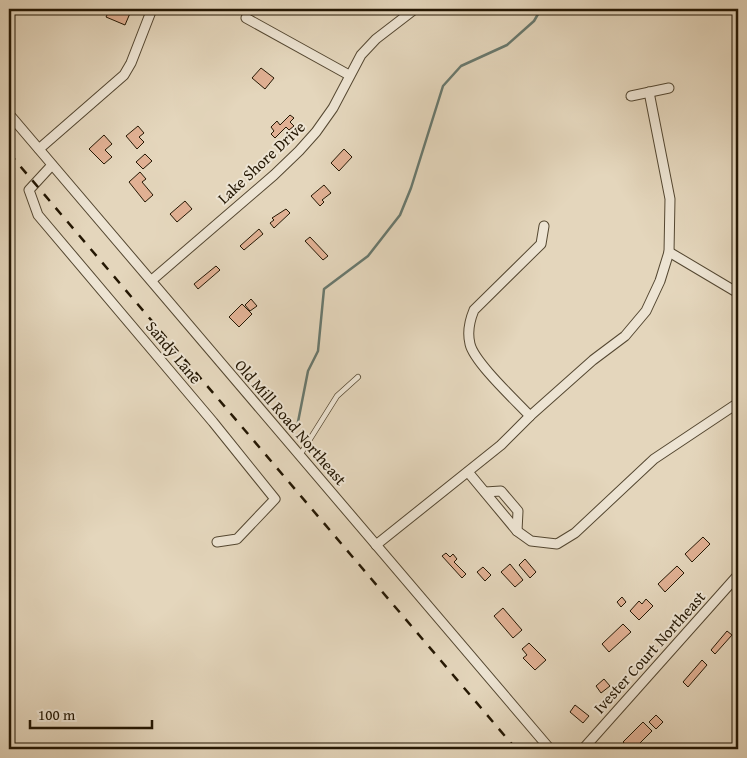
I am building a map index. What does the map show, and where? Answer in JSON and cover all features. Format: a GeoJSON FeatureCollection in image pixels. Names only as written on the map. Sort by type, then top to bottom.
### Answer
{"type":"FeatureCollection","features":[{"type":"Feature","properties":{"kind":"street"},"geometry":{"type":"LineString","coordinates":[[39,149],[124,75],[131,63],[152,9]]}},
{"type":"Feature","properties":{"kind":"street","name":"Lake Shore Drive"},"geometry":{"type":"LineString","coordinates":[[152,280],[274,175],[299,151],[316,132],[333,108],[361,55],[376,39],[415,9]]}},
{"type":"Feature","properties":{"kind":"street"},"geometry":{"type":"LineString","coordinates":[[246,18],[349,75]]}},
{"type":"Feature","properties":{"kind":"street"},"geometry":{"type":"LineString","coordinates":[[630,96],[669,88]]}},
{"type":"Feature","properties":{"kind":"street"},"geometry":{"type":"LineString","coordinates":[[376,545],[502,445],[530,416],[593,360],[625,336],[646,311],[660,281],[669,252],[670,199],[650,92]]}},
{"type":"Feature","properties":{"kind":"street","name":"Old Mill Road Northeast"},"geometry":{"type":"LineString","coordinates":[[9,114],[550,749]]}},
{"type":"Feature","properties":{"kind":"street","name":"Sandy Lane"},"geometry":{"type":"LineString","coordinates":[[52,165],[29,190],[38,215],[201,407],[275,499],[237,539],[217,542]]}},
{"type":"Feature","properties":{"kind":"street"},"geometry":{"type":"LineString","coordinates":[[530,416],[484,366],[470,346],[468,323],[474,310],[541,244],[544,226]]}},
{"type":"Feature","properties":{"kind":"street"},"geometry":{"type":"LineString","coordinates":[[669,252],[738,293]]}},
{"type":"Feature","properties":{"kind":"street"},"geometry":{"type":"LineString","coordinates":[[468,472],[517,531],[531,541],[557,544],[575,533],[654,459],[738,403]]}},
{"type":"Feature","properties":{"kind":"street"},"geometry":{"type":"LineString","coordinates":[[485,492],[501,491],[518,511],[517,531]]}},
{"type":"Feature","properties":{"kind":"street","name":"Ivester Court Northeast"},"geometry":{"type":"LineString","coordinates":[[583,749],[738,576]]}},
{"type":"Feature","properties":{"kind":"lane"},"geometry":{"type":"LineString","coordinates":[[300,455],[337,396],[358,377]]}},
{"type":"Feature","properties":{"kind":"building"},"geometry":{"type":"Polygon","coordinates":[[[110,9],[131,11],[125,25],[106,17],[110,9]]]}},
{"type":"Feature","properties":{"kind":"building"},"geometry":{"type":"Polygon","coordinates":[[[261,68],[274,78],[265,89],[252,78],[261,68]]]}},
{"type":"Feature","properties":{"kind":"building"},"geometry":{"type":"Polygon","coordinates":[[[290,115],[294,118],[290,122],[294,126],[289,130],[286,127],[275,138],[271,134],[274,131],[271,127],[277,121],[280,125],[290,115]]]}},
{"type":"Feature","properties":{"kind":"building"},"geometry":{"type":"Polygon","coordinates":[[[138,126],[144,133],[139,137],[144,142],[137,149],[126,136],[138,126]]]}},
{"type":"Feature","properties":{"kind":"building"},"geometry":{"type":"Polygon","coordinates":[[[104,135],[112,144],[105,150],[112,157],[104,164],[89,149],[104,135]]]}},
{"type":"Feature","properties":{"kind":"building"},"geometry":{"type":"Polygon","coordinates":[[[344,149],[352,157],[339,171],[331,163],[344,149]]]}},
{"type":"Feature","properties":{"kind":"building"},"geometry":{"type":"Polygon","coordinates":[[[145,154],[152,161],[143,169],[136,162],[145,154]]]}},
{"type":"Feature","properties":{"kind":"building"},"geometry":{"type":"Polygon","coordinates":[[[140,172],[146,179],[142,182],[153,195],[145,202],[129,182],[140,172]]]}},
{"type":"Feature","properties":{"kind":"building"},"geometry":{"type":"Polygon","coordinates":[[[324,185],[331,193],[322,200],[324,202],[320,206],[311,196],[324,185]]]}},
{"type":"Feature","properties":{"kind":"building"},"geometry":{"type":"Polygon","coordinates":[[[185,201],[192,209],[177,222],[170,214],[185,201]]]}},
{"type":"Feature","properties":{"kind":"building"},"geometry":{"type":"Polygon","coordinates":[[[286,209],[290,213],[274,228],[270,223],[274,220],[272,218],[286,209]]]}},
{"type":"Feature","properties":{"kind":"building"},"geometry":{"type":"Polygon","coordinates":[[[259,229],[263,234],[244,250],[240,246],[259,229]]]}},
{"type":"Feature","properties":{"kind":"building"},"geometry":{"type":"Polygon","coordinates":[[[310,237],[328,256],[323,260],[305,241],[310,237]]]}},
{"type":"Feature","properties":{"kind":"building"},"geometry":{"type":"Polygon","coordinates":[[[216,266],[220,270],[198,289],[194,284],[216,266]]]}},
{"type":"Feature","properties":{"kind":"building"},"geometry":{"type":"Polygon","coordinates":[[[251,299],[257,306],[250,311],[245,305],[251,299]]]}},
{"type":"Feature","properties":{"kind":"building"},"geometry":{"type":"Polygon","coordinates":[[[242,304],[252,314],[239,327],[229,317],[242,304]]]}},
{"type":"Feature","properties":{"kind":"building"},"geometry":{"type":"Polygon","coordinates":[[[703,537],[710,544],[692,562],[685,554],[703,537]]]}},
{"type":"Feature","properties":{"kind":"building"},"geometry":{"type":"Polygon","coordinates":[[[446,553],[450,557],[453,554],[457,559],[454,562],[466,574],[462,578],[442,556],[446,553]]]}},
{"type":"Feature","properties":{"kind":"building"},"geometry":{"type":"Polygon","coordinates":[[[525,559],[536,572],[530,578],[519,565],[525,559]]]}},
{"type":"Feature","properties":{"kind":"building"},"geometry":{"type":"Polygon","coordinates":[[[510,564],[523,580],[515,587],[501,572],[510,564]]]}},
{"type":"Feature","properties":{"kind":"building"},"geometry":{"type":"Polygon","coordinates":[[[677,566],[684,573],[665,592],[658,584],[677,566]]]}},
{"type":"Feature","properties":{"kind":"building"},"geometry":{"type":"Polygon","coordinates":[[[483,567],[491,575],[485,581],[477,572],[483,567]]]}},
{"type":"Feature","properties":{"kind":"building"},"geometry":{"type":"Polygon","coordinates":[[[622,597],[626,602],[621,607],[617,602],[622,597]]]}},
{"type":"Feature","properties":{"kind":"building"},"geometry":{"type":"Polygon","coordinates":[[[646,599],[653,606],[639,620],[630,611],[639,601],[642,604],[646,599]]]}},
{"type":"Feature","properties":{"kind":"building"},"geometry":{"type":"Polygon","coordinates":[[[503,608],[522,630],[513,638],[494,616],[503,608]]]}},
{"type":"Feature","properties":{"kind":"building"},"geometry":{"type":"Polygon","coordinates":[[[623,624],[631,632],[609,652],[602,644],[623,624]]]}},
{"type":"Feature","properties":{"kind":"building"},"geometry":{"type":"Polygon","coordinates":[[[727,631],[732,635],[715,654],[711,650],[727,631]]]}},
{"type":"Feature","properties":{"kind":"building"},"geometry":{"type":"Polygon","coordinates":[[[529,643],[546,660],[535,670],[523,658],[527,655],[522,649],[529,643]]]}},
{"type":"Feature","properties":{"kind":"building"},"geometry":{"type":"Polygon","coordinates":[[[702,660],[707,665],[688,687],[683,682],[702,660]]]}},
{"type":"Feature","properties":{"kind":"building"},"geometry":{"type":"Polygon","coordinates":[[[604,679],[610,686],[601,693],[596,686],[604,679]]]}},
{"type":"Feature","properties":{"kind":"building"},"geometry":{"type":"Polygon","coordinates":[[[575,705],[589,716],[583,723],[570,712],[575,705]]]}},
{"type":"Feature","properties":{"kind":"building"},"geometry":{"type":"Polygon","coordinates":[[[656,715],[663,722],[656,729],[649,722],[656,715]]]}},
{"type":"Feature","properties":{"kind":"building"},"geometry":{"type":"Polygon","coordinates":[[[643,722],[652,731],[634,749],[631,749],[623,742],[643,722]]]}},
{"type":"Feature","properties":{"kind":"waterway"},"geometry":{"type":"LineString","coordinates":[[297,427],[308,371],[318,351],[324,289],[368,256],[400,215],[411,188],[443,86],[461,66],[507,45],[534,21],[541,9]]}},
{"type":"Feature","properties":{"kind":"railway"},"geometry":{"type":"LineString","coordinates":[[9,153],[516,749]]}}]}
